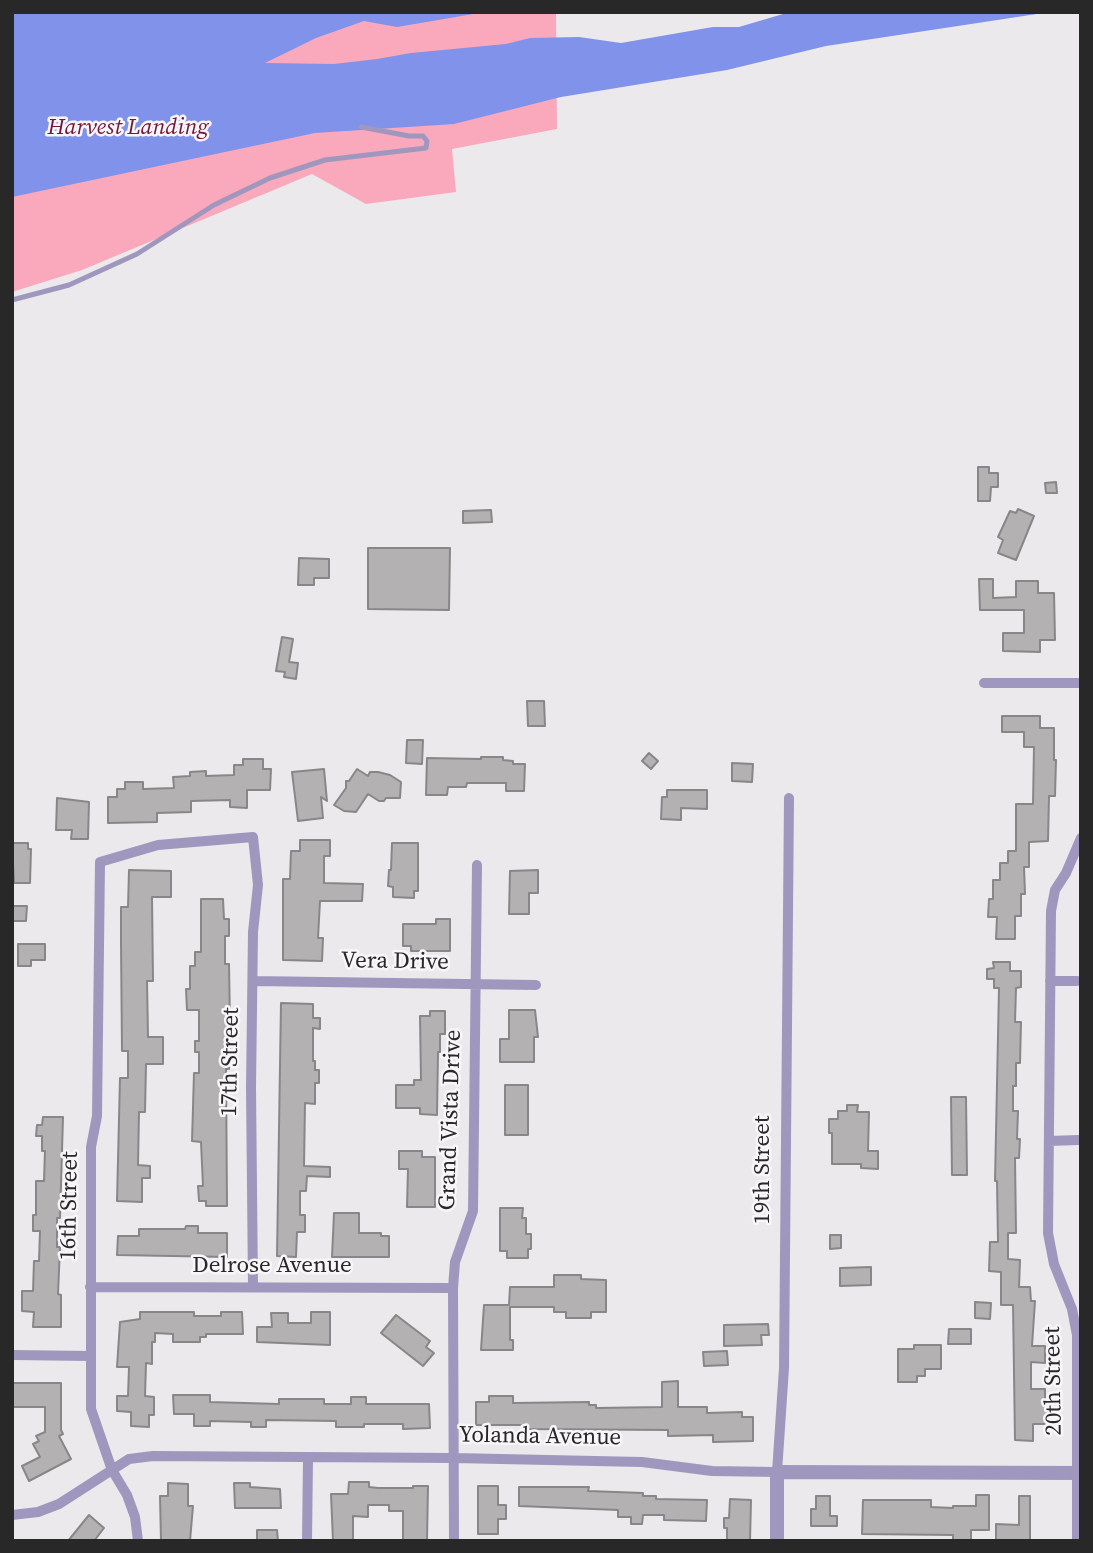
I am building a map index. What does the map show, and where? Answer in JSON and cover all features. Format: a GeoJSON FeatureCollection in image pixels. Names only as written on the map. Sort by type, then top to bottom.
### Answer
{"type":"FeatureCollection","features":[{"type":"Feature","properties":{"kind":"street"},"geometry":{"type":"LineString","coordinates":[[984,683],[1081,683]]}},
{"type":"Feature","properties":{"kind":"street","name":"19th Street"},"geometry":{"type":"LineString","coordinates":[[777,1541],[777,1472],[784,1368],[789,798]]}},
{"type":"Feature","properties":{"kind":"street","name":"17th Street"},"geometry":{"type":"LineString","coordinates":[[100,862],[158,845],[253,837],[258,885],[253,932],[251,1087],[253,1287]]}},
{"type":"Feature","properties":{"kind":"street","name":"20th Street"},"geometry":{"type":"LineString","coordinates":[[1078,1539],[1077,1335],[1072,1309],[1054,1264],[1048,1233],[1051,911],[1055,890],[1081,838]]}},
{"type":"Feature","properties":{"kind":"street","name":"16th Street"},"geometry":{"type":"LineString","coordinates":[[100,862],[97,1116],[91,1147],[91,1409],[112,1470],[127,1495],[135,1517],[138,1541]]}},
{"type":"Feature","properties":{"kind":"street","name":"Grand Vista Drive"},"geometry":{"type":"LineString","coordinates":[[454,1541],[453,1288],[455,1262],[472,1211],[477,865]]}},
{"type":"Feature","properties":{"kind":"street","name":"Vera Drive"},"geometry":{"type":"LineString","coordinates":[[253,981],[536,985]]}},
{"type":"Feature","properties":{"kind":"street"},"geometry":{"type":"LineString","coordinates":[[1050,981],[1077,981]]}},
{"type":"Feature","properties":{"kind":"street"},"geometry":{"type":"LineString","coordinates":[[1049,1140],[1078,1140]]}},
{"type":"Feature","properties":{"kind":"street","name":"Delrose Avenue"},"geometry":{"type":"LineString","coordinates":[[90,1287],[453,1288]]}},
{"type":"Feature","properties":{"kind":"street"},"geometry":{"type":"LineString","coordinates":[[12,1355],[90,1356]]}},
{"type":"Feature","properties":{"kind":"street","name":"Yolanda Avenue"},"geometry":{"type":"LineString","coordinates":[[12,1515],[38,1511],[58,1504],[129,1460],[153,1456],[642,1462],[712,1471],[1079,1474]]}},
{"type":"Feature","properties":{"kind":"street"},"geometry":{"type":"LineString","coordinates":[[307,1458],[307,1541]]}},
{"type":"Feature","properties":{"kind":"lane"},"geometry":{"type":"LineString","coordinates":[[12,300],[69,285],[137,254],[214,205],[270,178],[325,160],[426,148],[427,141],[423,136],[361,127]]}},
{"type":"Feature","properties":{"kind":"green space","name":"Harvest Landing"},"geometry":{"type":"Polygon","coordinates":[[[12,12],[556,12],[557,129],[452,149],[456,192],[366,204],[312,174],[82,270],[12,292],[12,12]]]}},
{"type":"Feature","properties":{"kind":"water","name":"Harvest Landing"},"geometry":{"type":"Polygon","coordinates":[[[12,12],[485,12],[397,27],[364,21],[316,38],[265,63],[334,64],[506,44],[530,38],[579,37],[621,43],[713,27],[739,27],[783,14],[1050,12],[826,46],[727,70],[561,97],[454,124],[315,133],[12,197],[12,12]]]}},
{"type":"Feature","properties":{"kind":"building"},"geometry":{"type":"Polygon","coordinates":[[[978,467],[989,467],[989,473],[998,473],[998,487],[991,487],[990,501],[978,501],[978,467]]]}},
{"type":"Feature","properties":{"kind":"building"},"geometry":{"type":"Polygon","coordinates":[[[1056,482],[1057,493],[1046,493],[1045,483],[1056,482]]]}},
{"type":"Feature","properties":{"kind":"building"},"geometry":{"type":"Polygon","coordinates":[[[1018,509],[1034,516],[1016,560],[998,553],[1003,540],[998,537],[1010,511],[1016,513],[1018,509]]]}},
{"type":"Feature","properties":{"kind":"building"},"geometry":{"type":"Polygon","coordinates":[[[491,510],[492,522],[463,523],[463,511],[491,510]]]}},
{"type":"Feature","properties":{"kind":"building"},"geometry":{"type":"Polygon","coordinates":[[[368,548],[450,548],[449,610],[368,609],[368,548]]]}},
{"type":"Feature","properties":{"kind":"building"},"geometry":{"type":"Polygon","coordinates":[[[299,558],[329,559],[329,578],[314,578],[314,585],[298,585],[299,558]]]}},
{"type":"Feature","properties":{"kind":"building"},"geometry":{"type":"Polygon","coordinates":[[[979,579],[993,579],[993,598],[1016,597],[1016,581],[1038,581],[1038,593],[1054,593],[1055,640],[1040,640],[1040,652],[1003,651],[1003,633],[1024,633],[1024,610],[980,610],[979,579]]]}},
{"type":"Feature","properties":{"kind":"building"},"geometry":{"type":"Polygon","coordinates":[[[282,637],[293,639],[289,662],[298,663],[296,679],[284,677],[285,672],[276,671],[282,637]]]}},
{"type":"Feature","properties":{"kind":"building"},"geometry":{"type":"Polygon","coordinates":[[[527,701],[544,701],[545,726],[528,726],[527,701]]]}},
{"type":"Feature","properties":{"kind":"building"},"geometry":{"type":"Polygon","coordinates":[[[1002,716],[1040,716],[1040,728],[1054,728],[1056,760],[1055,796],[1049,796],[1048,841],[1029,842],[1029,867],[1024,867],[1025,894],[1021,894],[1021,916],[1015,916],[1015,939],[996,939],[997,917],[988,917],[989,899],[993,899],[993,880],[1000,880],[1000,863],[1008,863],[1008,851],[1016,851],[1016,804],[1033,804],[1034,747],[1024,747],[1024,732],[1002,732],[1002,716]]]}},
{"type":"Feature","properties":{"kind":"building"},"geometry":{"type":"Polygon","coordinates":[[[407,740],[423,740],[422,764],[406,763],[407,740]]]}},
{"type":"Feature","properties":{"kind":"building"},"geometry":{"type":"Polygon","coordinates":[[[649,753],[658,761],[651,769],[642,761],[649,753]]]}},
{"type":"Feature","properties":{"kind":"building"},"geometry":{"type":"Polygon","coordinates":[[[503,757],[503,760],[513,761],[513,764],[525,764],[524,791],[506,791],[506,783],[467,783],[466,787],[448,787],[447,795],[426,795],[427,758],[503,757]]]}},
{"type":"Feature","properties":{"kind":"building"},"geometry":{"type":"Polygon","coordinates":[[[243,759],[263,759],[263,769],[271,769],[270,790],[247,790],[247,808],[230,807],[230,800],[191,801],[191,812],[157,813],[157,822],[108,823],[108,797],[117,797],[117,789],[125,789],[125,782],[143,782],[143,789],[174,788],[173,777],[190,776],[190,772],[206,771],[206,776],[234,775],[234,765],[243,765],[243,759]]]}},
{"type":"Feature","properties":{"kind":"building"},"geometry":{"type":"Polygon","coordinates":[[[732,763],[753,764],[752,782],[732,781],[732,763]]]}},
{"type":"Feature","properties":{"kind":"building"},"geometry":{"type":"Polygon","coordinates":[[[324,769],[327,801],[321,797],[323,818],[298,821],[292,772],[324,769]]]}},
{"type":"Feature","properties":{"kind":"building"},"geometry":{"type":"Polygon","coordinates":[[[357,769],[368,776],[370,772],[390,775],[401,782],[400,798],[379,801],[368,794],[356,812],[344,811],[334,805],[346,788],[346,781],[349,781],[357,769]]]}},
{"type":"Feature","properties":{"kind":"building"},"geometry":{"type":"Polygon","coordinates":[[[667,790],[707,790],[707,809],[681,808],[681,820],[661,819],[662,797],[667,797],[667,790]]]}},
{"type":"Feature","properties":{"kind":"building"},"geometry":{"type":"Polygon","coordinates":[[[57,798],[89,802],[88,839],[71,839],[72,830],[56,830],[57,798]]]}},
{"type":"Feature","properties":{"kind":"building"},"geometry":{"type":"Polygon","coordinates":[[[300,840],[330,840],[330,856],[324,856],[324,883],[363,884],[362,901],[320,901],[318,938],[323,938],[322,961],[283,960],[283,879],[290,879],[291,851],[300,851],[300,840]]]}},
{"type":"Feature","properties":{"kind":"building"},"geometry":{"type":"Polygon","coordinates":[[[12,843],[28,843],[28,849],[31,849],[30,883],[14,883],[12,843]]]}},
{"type":"Feature","properties":{"kind":"building"},"geometry":{"type":"Polygon","coordinates":[[[392,843],[418,843],[418,891],[414,891],[414,898],[393,897],[393,887],[388,886],[392,843]]]}},
{"type":"Feature","properties":{"kind":"building"},"geometry":{"type":"Polygon","coordinates":[[[129,870],[171,871],[171,897],[152,897],[153,981],[147,981],[148,1037],[163,1037],[163,1064],[146,1064],[145,1112],[139,1112],[138,1165],[150,1166],[150,1178],[142,1178],[142,1202],[117,1201],[120,1078],[128,1078],[128,1051],[122,1051],[121,907],[128,907],[129,870]]]}},
{"type":"Feature","properties":{"kind":"building"},"geometry":{"type":"Polygon","coordinates":[[[538,870],[538,893],[529,893],[529,914],[509,914],[510,871],[538,870]]]}},
{"type":"Feature","properties":{"kind":"building"},"geometry":{"type":"Polygon","coordinates":[[[201,899],[223,899],[224,919],[229,919],[229,936],[225,936],[225,964],[229,964],[230,1024],[229,1069],[226,1069],[227,1206],[206,1206],[206,1201],[199,1201],[198,1186],[203,1186],[201,1142],[192,1141],[194,1073],[199,1073],[199,1052],[195,1052],[195,1041],[199,1041],[199,1010],[187,1010],[186,989],[190,989],[190,966],[195,966],[195,952],[201,952],[201,899]]]}},
{"type":"Feature","properties":{"kind":"building"},"geometry":{"type":"Polygon","coordinates":[[[12,906],[27,906],[26,921],[12,921],[12,906]]]}},
{"type":"Feature","properties":{"kind":"building"},"geometry":{"type":"Polygon","coordinates":[[[436,919],[450,919],[450,951],[411,951],[411,946],[403,946],[403,924],[436,924],[436,919]]]}},
{"type":"Feature","properties":{"kind":"building"},"geometry":{"type":"Polygon","coordinates":[[[18,944],[45,944],[45,960],[31,960],[31,966],[18,966],[18,944]]]}},
{"type":"Feature","properties":{"kind":"building"},"geometry":{"type":"Polygon","coordinates":[[[993,962],[1010,962],[1010,971],[1021,971],[1021,987],[1016,988],[1015,1022],[1021,1022],[1020,1063],[1016,1063],[1016,1086],[1013,1086],[1013,1111],[1018,1111],[1017,1139],[1020,1139],[1019,1158],[1015,1158],[1016,1233],[1008,1233],[1008,1259],[1020,1260],[1019,1287],[1030,1287],[1031,1301],[1035,1301],[1032,1346],[1045,1346],[1045,1363],[1031,1362],[1031,1389],[1045,1389],[1047,1409],[1047,1424],[1033,1424],[1033,1441],[1015,1440],[1013,1305],[1001,1305],[1001,1272],[989,1271],[990,1242],[998,1242],[995,1181],[999,988],[994,988],[994,979],[987,979],[987,969],[994,968],[993,962]]]}},
{"type":"Feature","properties":{"kind":"building"},"geometry":{"type":"Polygon","coordinates":[[[281,1003],[313,1004],[313,1018],[320,1018],[320,1029],[313,1028],[313,1061],[315,1070],[319,1070],[319,1083],[315,1083],[315,1104],[305,1103],[304,1166],[330,1167],[330,1177],[307,1176],[306,1191],[300,1191],[300,1215],[305,1215],[305,1232],[297,1232],[296,1257],[277,1256],[281,1003]]]}},
{"type":"Feature","properties":{"kind":"building"},"geometry":{"type":"Polygon","coordinates":[[[509,1010],[535,1010],[538,1037],[534,1037],[534,1062],[500,1062],[500,1039],[509,1039],[509,1010]]]}},
{"type":"Feature","properties":{"kind":"building"},"geometry":{"type":"Polygon","coordinates":[[[430,1011],[445,1011],[445,1034],[440,1034],[438,1052],[437,1115],[420,1114],[420,1108],[396,1108],[396,1085],[414,1085],[414,1080],[421,1080],[420,1016],[430,1016],[430,1011]]]}},
{"type":"Feature","properties":{"kind":"building"},"geometry":{"type":"Polygon","coordinates":[[[505,1085],[528,1085],[528,1135],[505,1135],[505,1085]]]}},
{"type":"Feature","properties":{"kind":"building"},"geometry":{"type":"Polygon","coordinates":[[[951,1097],[966,1097],[967,1175],[952,1175],[951,1097]]]}},
{"type":"Feature","properties":{"kind":"building"},"geometry":{"type":"Polygon","coordinates":[[[847,1105],[858,1105],[857,1112],[869,1112],[868,1151],[878,1151],[878,1169],[861,1168],[861,1164],[832,1164],[829,1119],[838,1119],[838,1111],[847,1111],[847,1105]]]}},
{"type":"Feature","properties":{"kind":"building"},"geometry":{"type":"Polygon","coordinates":[[[43,1117],[63,1117],[60,1218],[57,1218],[61,1327],[33,1327],[34,1312],[22,1311],[22,1291],[33,1291],[34,1261],[39,1261],[40,1231],[33,1231],[33,1215],[36,1215],[36,1181],[44,1181],[45,1151],[42,1151],[42,1136],[36,1136],[37,1125],[42,1125],[43,1117]]]}},
{"type":"Feature","properties":{"kind":"building"},"geometry":{"type":"Polygon","coordinates":[[[399,1151],[422,1151],[422,1157],[435,1157],[435,1207],[407,1207],[408,1169],[399,1169],[399,1151]]]}},
{"type":"Feature","properties":{"kind":"building"},"geometry":{"type":"Polygon","coordinates":[[[500,1208],[523,1208],[522,1218],[526,1218],[526,1234],[531,1234],[528,1258],[507,1258],[507,1251],[500,1251],[500,1208]]]}},
{"type":"Feature","properties":{"kind":"building"},"geometry":{"type":"Polygon","coordinates":[[[334,1213],[359,1213],[359,1233],[381,1233],[381,1236],[389,1236],[389,1257],[332,1257],[334,1213]]]}},
{"type":"Feature","properties":{"kind":"building"},"geometry":{"type":"Polygon","coordinates":[[[186,1226],[198,1226],[198,1233],[227,1233],[227,1257],[117,1255],[118,1236],[139,1236],[139,1229],[185,1229],[186,1226]]]}},
{"type":"Feature","properties":{"kind":"building"},"geometry":{"type":"Polygon","coordinates":[[[830,1235],[841,1235],[841,1248],[830,1249],[830,1235]]]}},
{"type":"Feature","properties":{"kind":"building"},"geometry":{"type":"Polygon","coordinates":[[[871,1267],[871,1285],[840,1286],[840,1268],[871,1267]]]}},
{"type":"Feature","properties":{"kind":"building"},"geometry":{"type":"Polygon","coordinates":[[[554,1275],[581,1275],[581,1279],[606,1280],[606,1312],[591,1312],[591,1318],[566,1318],[566,1312],[554,1312],[554,1307],[510,1307],[510,1340],[513,1340],[513,1350],[481,1350],[484,1305],[509,1305],[510,1287],[554,1287],[554,1275]]]}},
{"type":"Feature","properties":{"kind":"building"},"geometry":{"type":"Polygon","coordinates":[[[975,1302],[991,1303],[990,1319],[975,1318],[975,1302]]]}},
{"type":"Feature","properties":{"kind":"building"},"geometry":{"type":"Polygon","coordinates":[[[140,1312],[194,1312],[194,1316],[221,1316],[221,1312],[242,1312],[243,1334],[206,1334],[206,1337],[200,1337],[200,1342],[173,1342],[173,1334],[155,1333],[155,1342],[152,1342],[152,1364],[146,1363],[145,1396],[154,1397],[154,1415],[149,1415],[149,1427],[131,1426],[131,1412],[117,1411],[117,1396],[128,1396],[129,1367],[117,1367],[120,1322],[140,1319],[140,1312]]]}},
{"type":"Feature","properties":{"kind":"building"},"geometry":{"type":"Polygon","coordinates":[[[311,1312],[330,1312],[330,1345],[257,1342],[257,1327],[272,1327],[271,1313],[288,1313],[288,1323],[311,1323],[311,1312]]]}},
{"type":"Feature","properties":{"kind":"building"},"geometry":{"type":"Polygon","coordinates":[[[396,1315],[430,1341],[426,1347],[434,1353],[423,1366],[381,1333],[396,1315]]]}},
{"type":"Feature","properties":{"kind":"building"},"geometry":{"type":"Polygon","coordinates":[[[768,1324],[769,1335],[761,1335],[762,1345],[724,1346],[724,1325],[768,1324]]]}},
{"type":"Feature","properties":{"kind":"building"},"geometry":{"type":"Polygon","coordinates":[[[949,1329],[971,1329],[971,1344],[948,1344],[949,1329]]]}},
{"type":"Feature","properties":{"kind":"building"},"geometry":{"type":"Polygon","coordinates":[[[914,1345],[941,1345],[941,1369],[925,1369],[925,1376],[917,1376],[917,1382],[898,1382],[898,1349],[914,1349],[914,1345]]]}},
{"type":"Feature","properties":{"kind":"building"},"geometry":{"type":"Polygon","coordinates":[[[727,1351],[728,1365],[704,1366],[703,1352],[727,1351]]]}},
{"type":"Feature","properties":{"kind":"building"},"geometry":{"type":"Polygon","coordinates":[[[678,1381],[678,1407],[707,1407],[707,1413],[742,1412],[742,1417],[753,1417],[753,1441],[713,1442],[713,1435],[668,1436],[668,1430],[523,1429],[523,1425],[476,1425],[476,1402],[489,1402],[489,1396],[513,1396],[513,1403],[589,1402],[589,1405],[596,1405],[596,1408],[662,1407],[662,1382],[678,1381]]]}},
{"type":"Feature","properties":{"kind":"building"},"geometry":{"type":"Polygon","coordinates":[[[12,1383],[61,1383],[63,1434],[59,1436],[71,1459],[29,1481],[22,1466],[40,1457],[33,1444],[39,1441],[36,1436],[45,1432],[45,1407],[12,1407],[12,1383]]]}},
{"type":"Feature","properties":{"kind":"building"},"geometry":{"type":"Polygon","coordinates":[[[173,1395],[210,1395],[210,1402],[279,1404],[279,1399],[324,1399],[324,1404],[351,1404],[351,1397],[366,1397],[366,1404],[429,1404],[430,1428],[403,1429],[403,1424],[336,1427],[336,1421],[266,1420],[266,1427],[251,1427],[251,1422],[210,1421],[210,1426],[194,1426],[194,1414],[174,1414],[173,1395]]]}},
{"type":"Feature","properties":{"kind":"building"},"geometry":{"type":"Polygon","coordinates":[[[349,1482],[369,1482],[369,1487],[378,1488],[428,1486],[427,1541],[403,1541],[403,1511],[389,1511],[389,1505],[368,1505],[368,1517],[353,1516],[353,1541],[333,1541],[331,1494],[348,1494],[349,1482]]]}},
{"type":"Feature","properties":{"kind":"building"},"geometry":{"type":"Polygon","coordinates":[[[168,1483],[188,1484],[188,1506],[193,1506],[190,1541],[161,1541],[160,1496],[168,1496],[168,1483]]]}},
{"type":"Feature","properties":{"kind":"building"},"geometry":{"type":"Polygon","coordinates":[[[234,1483],[280,1489],[281,1508],[235,1508],[234,1483]]]}},
{"type":"Feature","properties":{"kind":"building"},"geometry":{"type":"Polygon","coordinates":[[[478,1486],[498,1486],[498,1505],[506,1505],[506,1519],[498,1519],[498,1534],[478,1534],[478,1486]]]}},
{"type":"Feature","properties":{"kind":"building"},"geometry":{"type":"Polygon","coordinates":[[[519,1487],[589,1487],[588,1491],[643,1493],[643,1496],[656,1496],[656,1499],[707,1500],[706,1521],[664,1520],[664,1515],[643,1515],[642,1524],[631,1524],[631,1517],[618,1517],[618,1510],[519,1506],[519,1487]]]}},
{"type":"Feature","properties":{"kind":"building"},"geometry":{"type":"Polygon","coordinates":[[[976,1495],[989,1495],[989,1530],[971,1530],[971,1541],[953,1541],[953,1535],[862,1534],[863,1500],[931,1500],[931,1507],[953,1508],[976,1506],[976,1495]]]}},
{"type":"Feature","properties":{"kind":"building"},"geometry":{"type":"Polygon","coordinates":[[[816,1496],[830,1496],[830,1516],[837,1516],[837,1526],[811,1526],[811,1509],[816,1509],[816,1496]]]}},
{"type":"Feature","properties":{"kind":"building"},"geometry":{"type":"Polygon","coordinates":[[[1019,1496],[1030,1496],[1030,1541],[996,1541],[996,1524],[1019,1525],[1019,1496]]]}},
{"type":"Feature","properties":{"kind":"building"},"geometry":{"type":"Polygon","coordinates":[[[730,1499],[751,1500],[750,1541],[727,1541],[724,1518],[729,1518],[730,1499]]]}},
{"type":"Feature","properties":{"kind":"building"},"geometry":{"type":"Polygon","coordinates":[[[89,1515],[104,1528],[94,1541],[68,1541],[89,1515]]]}},
{"type":"Feature","properties":{"kind":"building"},"geometry":{"type":"Polygon","coordinates":[[[257,1530],[277,1530],[278,1541],[257,1541],[257,1530]]]}}]}
